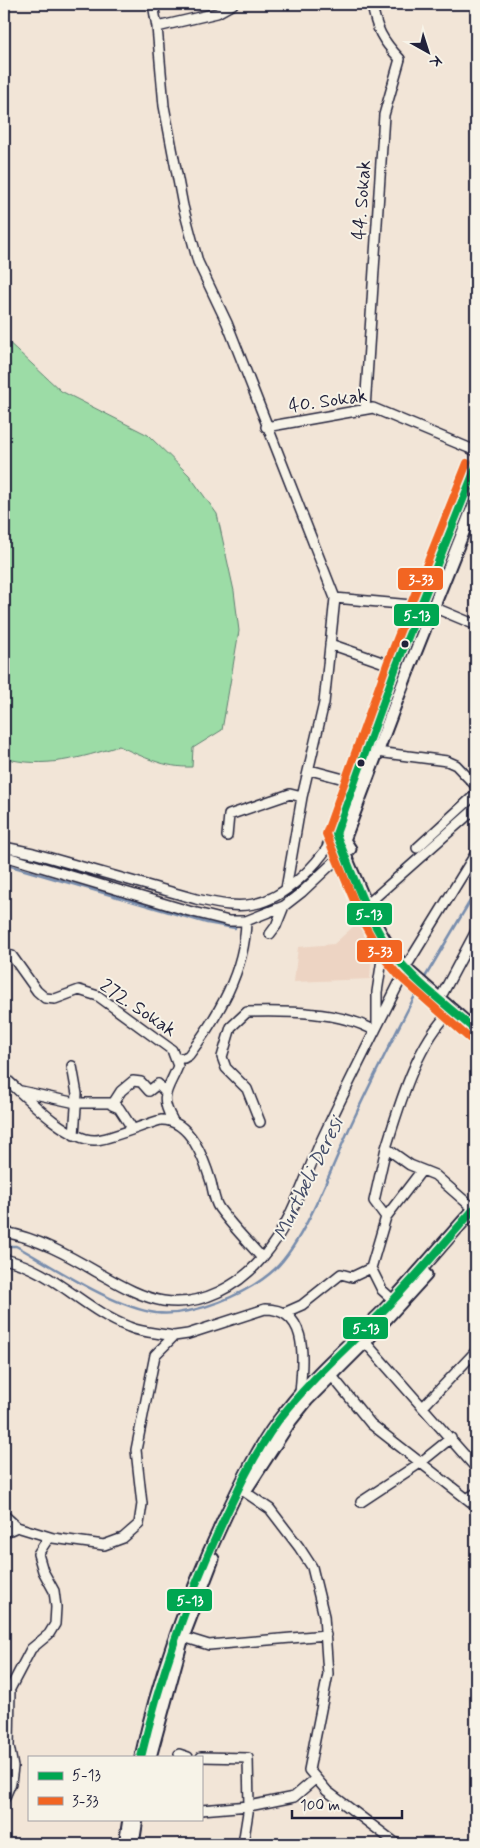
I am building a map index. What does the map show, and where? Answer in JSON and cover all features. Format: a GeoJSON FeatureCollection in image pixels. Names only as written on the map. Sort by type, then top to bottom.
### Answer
{"type":"FeatureCollection","features":[{"type":"Feature","properties":{"kind":"main road"},"geometry":{"type":"LineString","coordinates":[[329,845],[341,840],[377,752],[476,467]]}},
{"type":"Feature","properties":{"kind":"main road"},"geometry":{"type":"LineString","coordinates":[[476,500],[427,607],[396,667],[355,782],[341,840],[384,940],[410,968],[476,1022]]}},
{"type":"Feature","properties":{"kind":"main road"},"geometry":{"type":"LineString","coordinates":[[341,840],[352,854],[384,929],[410,968]]}},
{"type":"Feature","properties":{"kind":"main road"},"geometry":{"type":"LineString","coordinates":[[442,996],[452,1010],[476,1031]]}},
{"type":"Feature","properties":{"kind":"main road"},"geometry":{"type":"LineString","coordinates":[[141,1756],[150,1716],[170,1648],[199,1572],[259,1451],[300,1394],[393,1300],[476,1211]]}},
{"type":"Feature","properties":{"kind":"main road"},"geometry":{"type":"LineString","coordinates":[[150,1756],[182,1637],[214,1556],[245,1492],[291,1420],[307,1400],[366,1342],[476,1211]]}},
{"type":"Feature","properties":{"kind":"main road"},"geometry":{"type":"LineString","coordinates":[[125,1844],[129,1820]]}},
{"type":"Feature","properties":{"kind":"main road"},"geometry":{"type":"LineString","coordinates":[[133,1844],[137,1820]]}},
{"type":"Feature","properties":{"kind":"street"},"geometry":{"type":"LineString","coordinates":[[153,4],[157,27],[164,106],[183,206],[195,253],[234,340],[266,427],[335,598],[324,703],[310,770],[302,797],[286,889]]}},
{"type":"Feature","properties":{"kind":"street"},"geometry":{"type":"LineString","coordinates":[[157,27],[218,13],[233,4]]}},
{"type":"Feature","properties":{"kind":"street","name":"44. Sokak"},"geometry":{"type":"LineString","coordinates":[[365,409],[384,115],[400,59],[386,45],[376,26],[372,4]]}},
{"type":"Feature","properties":{"kind":"street","name":"40. Sokak"},"geometry":{"type":"LineString","coordinates":[[266,427],[373,408],[476,451]]}},
{"type":"Feature","properties":{"kind":"street"},"geometry":{"type":"LineString","coordinates":[[335,598],[427,607],[476,625]]}},
{"type":"Feature","properties":{"kind":"street"},"geometry":{"type":"LineString","coordinates":[[330,644],[396,667]]}},
{"type":"Feature","properties":{"kind":"street"},"geometry":{"type":"LineString","coordinates":[[377,752],[447,761],[456,765],[476,786]]}},
{"type":"Feature","properties":{"kind":"street"},"geometry":{"type":"LineString","coordinates":[[310,770],[355,782]]}},
{"type":"Feature","properties":{"kind":"street"},"geometry":{"type":"LineString","coordinates":[[227,836],[229,815],[290,794],[302,797]]}},
{"type":"Feature","properties":{"kind":"street"},"geometry":{"type":"LineString","coordinates":[[416,848],[476,794]]}},
{"type":"Feature","properties":{"kind":"street"},"geometry":{"type":"LineString","coordinates":[[371,901],[476,808]]}},
{"type":"Feature","properties":{"kind":"street"},"geometry":{"type":"LineString","coordinates":[[4,856],[189,911],[230,921],[246,921],[284,906],[326,871],[336,860],[341,840]]}},
{"type":"Feature","properties":{"kind":"street"},"geometry":{"type":"LineString","coordinates":[[4,847],[224,904],[254,904],[286,889],[303,875],[329,845]]}},
{"type":"Feature","properties":{"kind":"street"},"geometry":{"type":"LineString","coordinates":[[4,1232],[23,1235],[116,1282],[163,1301],[181,1302],[204,1298],[226,1290],[262,1258],[274,1242],[291,1211],[324,1136],[375,1031],[476,853]]}},
{"type":"Feature","properties":{"kind":"street"},"geometry":{"type":"LineString","coordinates":[[270,934],[276,926],[284,906]]}},
{"type":"Feature","properties":{"kind":"street"},"geometry":{"type":"LineString","coordinates":[[176,1058],[184,1058],[189,1055],[226,1000],[246,938],[246,921]]}},
{"type":"Feature","properties":{"kind":"street"},"geometry":{"type":"LineString","coordinates":[[442,996],[476,931]]}},
{"type":"Feature","properties":{"kind":"street"},"geometry":{"type":"LineString","coordinates":[[375,1031],[378,1019],[377,992],[384,940]]}},
{"type":"Feature","properties":{"kind":"street","name":"272. Sokak"},"geometry":{"type":"LineString","coordinates":[[4,955],[12,956],[37,992],[45,998],[55,999],[79,990],[98,996],[172,1050],[178,1066],[166,1092]]}},
{"type":"Feature","properties":{"kind":"street"},"geometry":{"type":"LineString","coordinates":[[386,1217],[374,1202],[386,1148],[405,1089],[438,1023],[452,1010]]}},
{"type":"Feature","properties":{"kind":"street"},"geometry":{"type":"LineString","coordinates":[[260,1122],[247,1089],[236,1080],[222,1058],[231,1027],[247,1012],[288,1012],[349,1019],[375,1031]]}},
{"type":"Feature","properties":{"kind":"street"},"geometry":{"type":"LineString","coordinates":[[72,1066],[76,1104],[74,1135]]}},
{"type":"Feature","properties":{"kind":"street"},"geometry":{"type":"LineString","coordinates":[[4,1077],[74,1135],[85,1140],[97,1140],[161,1120],[172,1120]]}},
{"type":"Feature","properties":{"kind":"street"},"geometry":{"type":"LineString","coordinates":[[112,1103],[133,1080],[141,1082],[149,1091],[158,1084],[166,1092],[164,1106],[172,1120],[185,1130],[203,1159],[218,1206],[262,1258]]}},
{"type":"Feature","properties":{"kind":"street"},"geometry":{"type":"LineString","coordinates":[[21,1091],[76,1104],[112,1103]]}},
{"type":"Feature","properties":{"kind":"street"},"geometry":{"type":"LineString","coordinates":[[112,1103],[112,1106],[119,1108],[132,1128]]}},
{"type":"Feature","properties":{"kind":"street"},"geometry":{"type":"LineString","coordinates":[[386,1148],[410,1165],[435,1175],[476,1211]]}},
{"type":"Feature","properties":{"kind":"street"},"geometry":{"type":"LineString","coordinates":[[393,1300],[382,1290],[371,1268],[386,1217],[422,1170]]}},
{"type":"Feature","properties":{"kind":"street"},"geometry":{"type":"LineString","coordinates":[[4,1259],[23,1264],[56,1281],[84,1301],[129,1328],[174,1336],[188,1334],[266,1309],[278,1309],[294,1321],[300,1335],[302,1353],[300,1394]]}},
{"type":"Feature","properties":{"kind":"street"},"geometry":{"type":"LineString","coordinates":[[284,1313],[302,1305],[341,1274],[352,1277],[371,1268]]}},
{"type":"Feature","properties":{"kind":"street"},"geometry":{"type":"LineString","coordinates":[[4,1515],[17,1528],[83,1544],[104,1545],[123,1538],[139,1524],[142,1504],[136,1450],[140,1424],[155,1355],[174,1336]]}},
{"type":"Feature","properties":{"kind":"street"},"geometry":{"type":"LineString","coordinates":[[366,1342],[476,1468]]}},
{"type":"Feature","properties":{"kind":"street"},"geometry":{"type":"LineString","coordinates":[[423,1407],[476,1351]]}},
{"type":"Feature","properties":{"kind":"street"},"geometry":{"type":"LineString","coordinates":[[332,1376],[371,1424],[476,1506]]}},
{"type":"Feature","properties":{"kind":"street"},"geometry":{"type":"LineString","coordinates":[[361,1502],[420,1464],[450,1438]]}},
{"type":"Feature","properties":{"kind":"street"},"geometry":{"type":"LineString","coordinates":[[245,1492],[270,1509],[300,1547],[312,1567],[324,1616],[328,1674],[309,1770],[326,1792],[398,1844]]}},
{"type":"Feature","properties":{"kind":"street"},"geometry":{"type":"LineString","coordinates":[[467,1499],[476,1493]]}},
{"type":"Feature","properties":{"kind":"street"},"geometry":{"type":"LineString","coordinates":[[4,1533],[17,1528]]}},
{"type":"Feature","properties":{"kind":"street"},"geometry":{"type":"LineString","coordinates":[[4,1799],[11,1783],[13,1767],[9,1746],[10,1689],[31,1649],[49,1634],[55,1624],[56,1607],[54,1591],[43,1571],[38,1554],[49,1537]]}},
{"type":"Feature","properties":{"kind":"street"},"geometry":{"type":"LineString","coordinates":[[182,1637],[209,1645],[326,1635]]}},
{"type":"Feature","properties":{"kind":"street"},"geometry":{"type":"LineString","coordinates":[[202,1757],[248,1758],[249,1806],[243,1844]]}},
{"type":"Feature","properties":{"kind":"street"},"geometry":{"type":"LineString","coordinates":[[202,1810],[249,1806],[294,1797],[315,1779]]}},
{"type":"Feature","properties":{"kind":"shaded area"},"geometry":{"type":"Polygon","coordinates":[[[355,925],[361,926],[368,932],[372,951],[370,979],[294,982],[298,947],[334,944],[355,925]]]}},
{"type":"Feature","properties":{"kind":"green space"},"geometry":{"type":"Polygon","coordinates":[[[4,338],[61,391],[148,435],[189,475],[217,514],[234,591],[239,631],[222,730],[193,748],[192,767],[163,764],[119,746],[62,761],[34,762],[4,758],[4,338]]]}},
{"type":"Feature","properties":{"kind":"waterway"},"geometry":{"type":"LineString","coordinates":[[387,881],[476,801]]}},
{"type":"Feature","properties":{"kind":"waterway"},"geometry":{"type":"LineString","coordinates":[[4,864],[207,923],[235,928]]}},
{"type":"Feature","properties":{"kind":"waterway","name":"Murtbeli Deresi"},"geometry":{"type":"LineString","coordinates":[[424,979],[476,891]]}},
{"type":"Feature","properties":{"kind":"waterway","name":"Murtbeli Deresi"},"geometry":{"type":"LineString","coordinates":[[4,1246],[16,1246],[103,1295],[139,1309],[156,1313],[171,1313],[203,1307],[219,1302],[250,1287],[275,1269],[297,1241],[326,1183],[366,1093],[420,986]]}},
{"type":"Feature","properties":{"kind":"transit line","name":"3-33"},"geometry":{"type":"LineString","coordinates":[[467,463],[387,664],[326,834],[363,922],[383,957],[399,976],[469,1038]]}},
{"type":"Feature","properties":{"kind":"transit line","name":"5-13"},"geometry":{"type":"LineString","coordinates":[[476,467],[396,667],[336,834],[367,910],[392,952],[421,984],[476,1031]]}},
{"type":"Feature","properties":{"kind":"transit line","name":"5-13"},"geometry":{"type":"LineString","coordinates":[[141,1756],[165,1669],[185,1612],[220,1528],[261,1446],[278,1421],[302,1392],[394,1299],[476,1207]]}}]}
